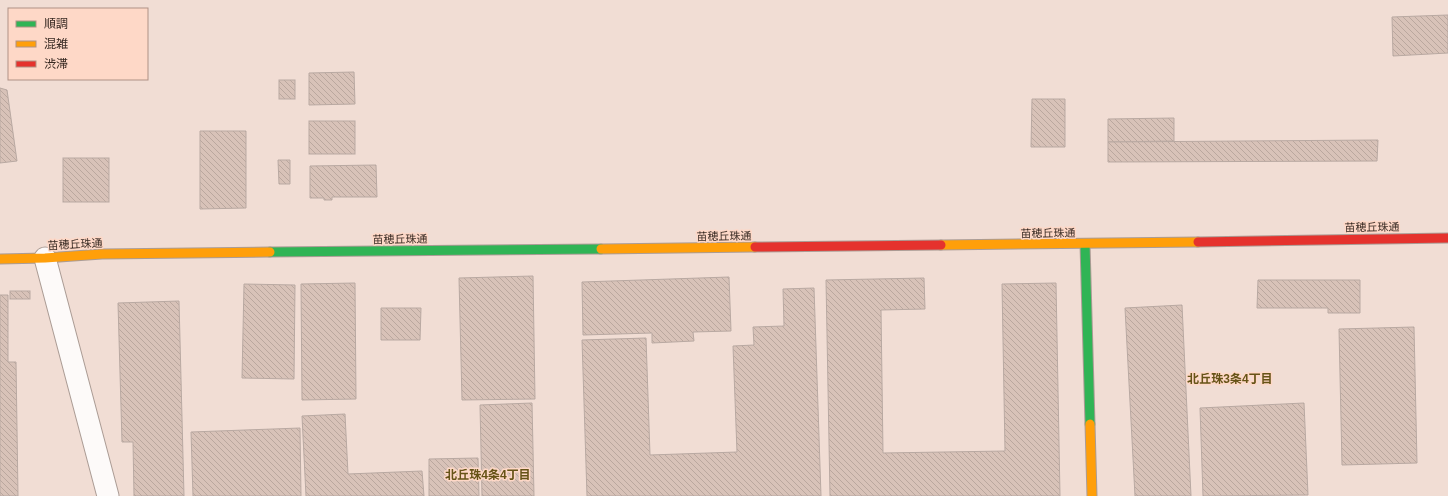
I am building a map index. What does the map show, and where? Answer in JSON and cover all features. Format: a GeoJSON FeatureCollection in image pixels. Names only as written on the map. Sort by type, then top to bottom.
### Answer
{"type":"FeatureCollection","features":[{"type":"Feature","properties":{"kind":"street","name":"苗穂丘珠通"},"geometry":{"type":"LineString","coordinates":[[0,259],[45,258],[102,254],[1085,244],[1448,238]]}},
{"type":"Feature","properties":{"kind":"street"},"geometry":{"type":"LineString","coordinates":[[1085,244],[1092,496]]}},
{"type":"Feature","properties":{"kind":"street"},"geometry":{"type":"LineString","coordinates":[[45,258],[108,496]]}},
{"type":"Feature","properties":{"kind":"building"},"geometry":{"type":"Polygon","coordinates":[[[1448,15],[1448,53],[1393,56],[1392,17],[1448,15]]]}},
{"type":"Feature","properties":{"kind":"building"},"geometry":{"type":"Polygon","coordinates":[[[354,72],[355,104],[309,105],[309,73],[354,72]]]}},
{"type":"Feature","properties":{"kind":"building"},"geometry":{"type":"Polygon","coordinates":[[[279,80],[295,80],[295,99],[279,99],[279,80]]]}},
{"type":"Feature","properties":{"kind":"building"},"geometry":{"type":"Polygon","coordinates":[[[0,88],[7,90],[17,161],[0,163],[0,88]]]}},
{"type":"Feature","properties":{"kind":"building"},"geometry":{"type":"Polygon","coordinates":[[[1032,99],[1065,99],[1065,147],[1031,147],[1032,99]]]}},
{"type":"Feature","properties":{"kind":"building"},"geometry":{"type":"Polygon","coordinates":[[[1174,118],[1174,141],[1108,142],[1108,119],[1174,118]]]}},
{"type":"Feature","properties":{"kind":"building"},"geometry":{"type":"Polygon","coordinates":[[[309,121],[355,121],[355,154],[309,154],[309,121]]]}},
{"type":"Feature","properties":{"kind":"building"},"geometry":{"type":"Polygon","coordinates":[[[200,131],[246,131],[246,208],[200,209],[200,131]]]}},
{"type":"Feature","properties":{"kind":"building"},"geometry":{"type":"Polygon","coordinates":[[[1378,140],[1377,161],[1108,162],[1108,142],[1378,140]]]}},
{"type":"Feature","properties":{"kind":"building"},"geometry":{"type":"Polygon","coordinates":[[[63,158],[109,158],[109,202],[63,202],[63,158]]]}},
{"type":"Feature","properties":{"kind":"building"},"geometry":{"type":"Polygon","coordinates":[[[278,160],[290,160],[290,184],[279,184],[278,160]]]}},
{"type":"Feature","properties":{"kind":"building"},"geometry":{"type":"Polygon","coordinates":[[[376,165],[377,197],[332,197],[332,200],[324,200],[324,198],[310,198],[310,166],[376,165]]]}},
{"type":"Feature","properties":{"kind":"building"},"geometry":{"type":"Polygon","coordinates":[[[533,276],[535,399],[462,400],[459,278],[533,276]]]}},
{"type":"Feature","properties":{"kind":"building"},"geometry":{"type":"Polygon","coordinates":[[[729,277],[731,331],[693,332],[694,341],[652,343],[652,333],[583,335],[582,282],[729,277]]]}},
{"type":"Feature","properties":{"kind":"building"},"geometry":{"type":"Polygon","coordinates":[[[924,278],[925,309],[881,310],[883,453],[1005,451],[1002,284],[1056,283],[1060,496],[830,496],[826,280],[924,278]]]}},
{"type":"Feature","properties":{"kind":"building"},"geometry":{"type":"Polygon","coordinates":[[[1258,280],[1360,280],[1360,313],[1328,313],[1328,308],[1257,308],[1258,280]]]}},
{"type":"Feature","properties":{"kind":"building"},"geometry":{"type":"Polygon","coordinates":[[[355,283],[356,399],[302,400],[301,284],[355,283]]]}},
{"type":"Feature","properties":{"kind":"building"},"geometry":{"type":"Polygon","coordinates":[[[244,284],[295,285],[294,379],[242,378],[244,284]]]}},
{"type":"Feature","properties":{"kind":"building"},"geometry":{"type":"Polygon","coordinates":[[[814,288],[821,496],[587,496],[582,340],[646,338],[650,455],[737,452],[733,346],[754,345],[753,327],[784,326],[783,289],[814,288]]]}},
{"type":"Feature","properties":{"kind":"building"},"geometry":{"type":"Polygon","coordinates":[[[10,291],[30,291],[30,299],[10,299],[10,291]]]}},
{"type":"Feature","properties":{"kind":"building"},"geometry":{"type":"Polygon","coordinates":[[[0,295],[8,295],[8,362],[16,362],[18,496],[0,496],[0,295]]]}},
{"type":"Feature","properties":{"kind":"building"},"geometry":{"type":"Polygon","coordinates":[[[179,301],[184,496],[134,496],[133,442],[122,442],[118,303],[179,301]]]}},
{"type":"Feature","properties":{"kind":"building"},"geometry":{"type":"Polygon","coordinates":[[[1182,305],[1191,496],[1135,496],[1125,308],[1182,305]]]}},
{"type":"Feature","properties":{"kind":"building"},"geometry":{"type":"Polygon","coordinates":[[[381,308],[421,308],[420,340],[381,340],[381,308]]]}},
{"type":"Feature","properties":{"kind":"building"},"geometry":{"type":"Polygon","coordinates":[[[1414,327],[1417,463],[1342,465],[1339,329],[1414,327]]]}},
{"type":"Feature","properties":{"kind":"building"},"geometry":{"type":"Polygon","coordinates":[[[532,403],[534,496],[482,496],[480,405],[532,403]]]}},
{"type":"Feature","properties":{"kind":"building"},"geometry":{"type":"Polygon","coordinates":[[[1304,403],[1308,495],[1203,496],[1200,408],[1304,403]]]}},
{"type":"Feature","properties":{"kind":"building"},"geometry":{"type":"Polygon","coordinates":[[[345,414],[348,474],[422,471],[424,496],[306,496],[302,416],[345,414]]]}},
{"type":"Feature","properties":{"kind":"building"},"geometry":{"type":"Polygon","coordinates":[[[300,428],[301,496],[193,496],[191,432],[300,428]]]}},
{"type":"Feature","properties":{"kind":"building"},"geometry":{"type":"Polygon","coordinates":[[[478,458],[479,496],[429,496],[429,459],[478,458]]]}},
{"type":"Feature","properties":{"kind":"traffic: fast"},"geometry":{"type":"LineString","coordinates":[[1085,244],[1090,424]]}},
{"type":"Feature","properties":{"kind":"traffic: fast"},"geometry":{"type":"LineString","coordinates":[[270,252],[601,249]]}},
{"type":"Feature","properties":{"kind":"traffic: slow"},"geometry":{"type":"LineString","coordinates":[[941,245],[1198,242]]}},
{"type":"Feature","properties":{"kind":"traffic: slow"},"geometry":{"type":"LineString","coordinates":[[601,249],[755,247]]}},
{"type":"Feature","properties":{"kind":"traffic: slow"},"geometry":{"type":"LineString","coordinates":[[0,259],[45,258],[102,254],[270,252]]}},
{"type":"Feature","properties":{"kind":"traffic: slow"},"geometry":{"type":"LineString","coordinates":[[1090,424],[1092,496]]}},
{"type":"Feature","properties":{"kind":"traffic: jam"},"geometry":{"type":"LineString","coordinates":[[1198,242],[1448,238]]}},
{"type":"Feature","properties":{"kind":"traffic: jam"},"geometry":{"type":"LineString","coordinates":[[755,247],[941,245]]}},
{"type":"Feature","properties":{"kind":"district","name":"北丘珠3条4丁目"},"geometry":{"type":"Point","coordinates":[1230,379]}},
{"type":"Feature","properties":{"kind":"district","name":"北丘珠4条4丁目"},"geometry":{"type":"Point","coordinates":[488,475]}}]}
